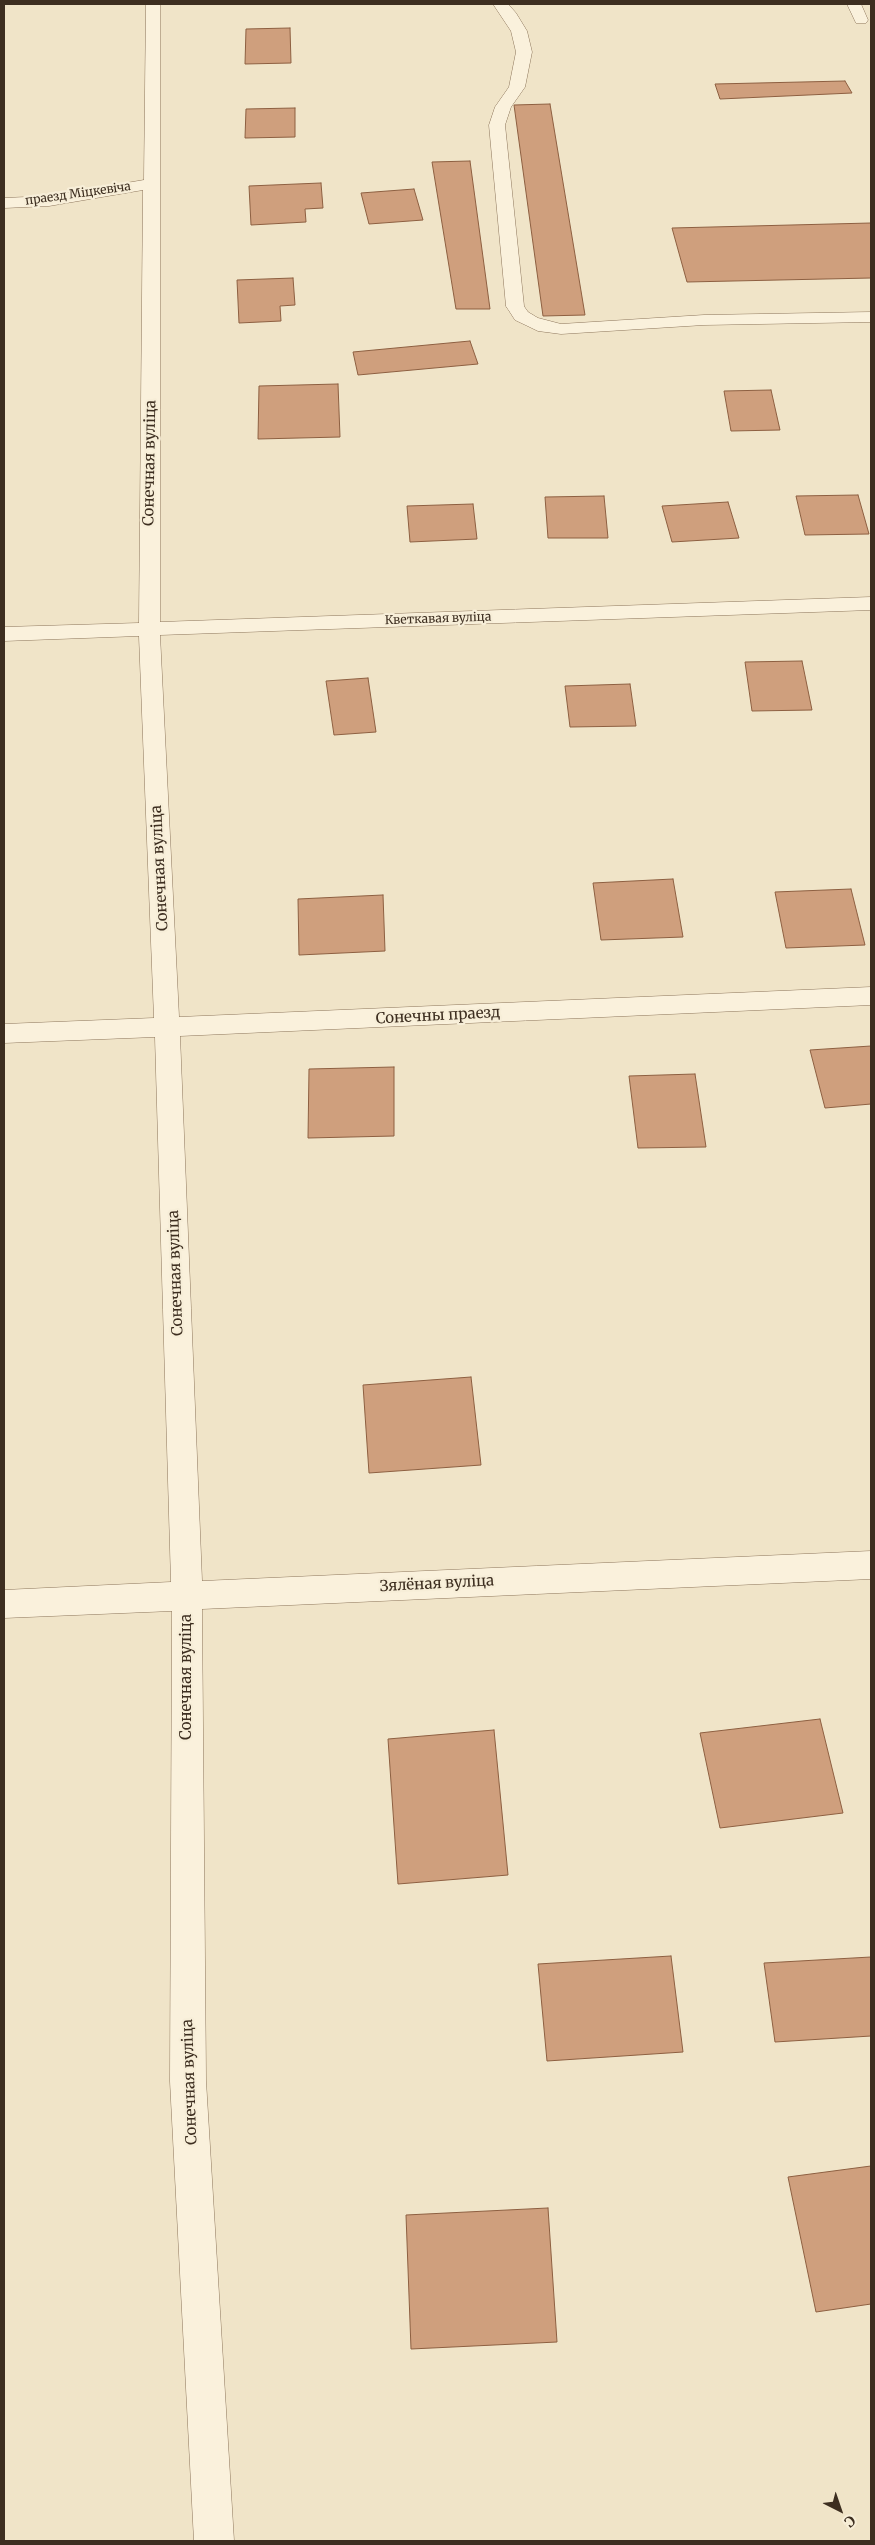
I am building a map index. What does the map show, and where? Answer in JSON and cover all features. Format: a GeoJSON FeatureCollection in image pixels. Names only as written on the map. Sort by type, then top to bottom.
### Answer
{"type":"FeatureCollection","features":[{"type":"Feature","properties":{"kind":"street","name":"Сонечная вуліца"},"geometry":{"type":"LineString","coordinates":[[153,4],[149,630],[167,1028],[187,1595],[188,2081],[214,2541]]}},
{"type":"Feature","properties":{"kind":"street"},"geometry":{"type":"LineString","coordinates":[[500,4],[511,16],[520,31],[524,52],[517,87],[503,107],[497,124],[515,306],[522,316],[544,327],[561,329],[704,320],[871,317]]}},
{"type":"Feature","properties":{"kind":"street"},"geometry":{"type":"LineString","coordinates":[[854,4],[861,20]]}},
{"type":"Feature","properties":{"kind":"street","name":"праезд Міцкевіча"},"geometry":{"type":"LineString","coordinates":[[4,203],[49,200],[153,183]]}},
{"type":"Feature","properties":{"kind":"street","name":"Кветкавая вуліца"},"geometry":{"type":"LineString","coordinates":[[4,634],[871,603]]}},
{"type":"Feature","properties":{"kind":"street","name":"Сонечны праезд"},"geometry":{"type":"LineString","coordinates":[[4,1034],[871,996]]}},
{"type":"Feature","properties":{"kind":"street","name":"Зялёная вуліца"},"geometry":{"type":"LineString","coordinates":[[4,1604],[871,1564]]}},
{"type":"Feature","properties":{"kind":"building"},"geometry":{"type":"Polygon","coordinates":[[[290,28],[291,63],[245,64],[246,29],[290,28]]]}},
{"type":"Feature","properties":{"kind":"building"},"geometry":{"type":"Polygon","coordinates":[[[845,81],[852,93],[720,99],[715,84],[845,81]]]}},
{"type":"Feature","properties":{"kind":"building"},"geometry":{"type":"Polygon","coordinates":[[[550,104],[585,315],[543,316],[514,105],[550,104]]]}},
{"type":"Feature","properties":{"kind":"building"},"geometry":{"type":"Polygon","coordinates":[[[295,108],[295,137],[245,138],[246,109],[295,108]]]}},
{"type":"Feature","properties":{"kind":"building"},"geometry":{"type":"Polygon","coordinates":[[[470,161],[490,309],[456,309],[432,162],[470,161]]]}},
{"type":"Feature","properties":{"kind":"building"},"geometry":{"type":"Polygon","coordinates":[[[321,183],[323,208],[305,209],[306,222],[251,225],[249,186],[321,183]]]}},
{"type":"Feature","properties":{"kind":"building"},"geometry":{"type":"Polygon","coordinates":[[[414,189],[423,220],[369,224],[361,193],[414,189]]]}},
{"type":"Feature","properties":{"kind":"building"},"geometry":{"type":"Polygon","coordinates":[[[871,223],[871,278],[687,282],[672,228],[871,223]]]}},
{"type":"Feature","properties":{"kind":"building"},"geometry":{"type":"Polygon","coordinates":[[[293,278],[295,305],[280,306],[281,321],[239,323],[237,280],[293,278]]]}},
{"type":"Feature","properties":{"kind":"building"},"geometry":{"type":"Polygon","coordinates":[[[470,341],[478,364],[358,375],[353,352],[470,341]]]}},
{"type":"Feature","properties":{"kind":"building"},"geometry":{"type":"Polygon","coordinates":[[[338,384],[340,437],[258,439],[259,386],[338,384]]]}},
{"type":"Feature","properties":{"kind":"building"},"geometry":{"type":"Polygon","coordinates":[[[771,390],[780,430],[731,431],[724,391],[771,390]]]}},
{"type":"Feature","properties":{"kind":"building"},"geometry":{"type":"Polygon","coordinates":[[[858,495],[869,534],[805,535],[796,496],[858,495]]]}},
{"type":"Feature","properties":{"kind":"building"},"geometry":{"type":"Polygon","coordinates":[[[604,496],[608,538],[548,538],[545,497],[604,496]]]}},
{"type":"Feature","properties":{"kind":"building"},"geometry":{"type":"Polygon","coordinates":[[[728,502],[739,538],[672,542],[662,506],[728,502]]]}},
{"type":"Feature","properties":{"kind":"building"},"geometry":{"type":"Polygon","coordinates":[[[473,504],[477,539],[410,542],[407,506],[473,504]]]}},
{"type":"Feature","properties":{"kind":"building"},"geometry":{"type":"Polygon","coordinates":[[[802,661],[812,710],[752,711],[745,662],[802,661]]]}},
{"type":"Feature","properties":{"kind":"building"},"geometry":{"type":"Polygon","coordinates":[[[368,678],[376,732],[334,735],[326,681],[368,678]]]}},
{"type":"Feature","properties":{"kind":"building"},"geometry":{"type":"Polygon","coordinates":[[[630,684],[636,726],[570,727],[565,686],[630,684]]]}},
{"type":"Feature","properties":{"kind":"building"},"geometry":{"type":"Polygon","coordinates":[[[673,879],[683,937],[601,940],[593,883],[673,879]]]}},
{"type":"Feature","properties":{"kind":"building"},"geometry":{"type":"Polygon","coordinates":[[[851,889],[865,945],[786,948],[775,892],[851,889]]]}},
{"type":"Feature","properties":{"kind":"building"},"geometry":{"type":"Polygon","coordinates":[[[383,895],[385,951],[299,955],[298,899],[383,895]]]}},
{"type":"Feature","properties":{"kind":"building"},"geometry":{"type":"Polygon","coordinates":[[[871,1046],[871,1104],[825,1108],[810,1050],[871,1046]]]}},
{"type":"Feature","properties":{"kind":"building"},"geometry":{"type":"Polygon","coordinates":[[[394,1067],[394,1136],[308,1138],[309,1069],[394,1067]]]}},
{"type":"Feature","properties":{"kind":"building"},"geometry":{"type":"Polygon","coordinates":[[[695,1074],[706,1147],[638,1148],[629,1076],[695,1074]]]}},
{"type":"Feature","properties":{"kind":"building"},"geometry":{"type":"Polygon","coordinates":[[[471,1377],[481,1465],[369,1473],[363,1385],[471,1377]]]}},
{"type":"Feature","properties":{"kind":"building"},"geometry":{"type":"Polygon","coordinates":[[[820,1719],[843,1813],[720,1828],[700,1733],[820,1719]]]}},
{"type":"Feature","properties":{"kind":"building"},"geometry":{"type":"Polygon","coordinates":[[[494,1730],[508,1875],[398,1884],[388,1739],[494,1730]]]}},
{"type":"Feature","properties":{"kind":"building"},"geometry":{"type":"Polygon","coordinates":[[[671,1956],[683,2052],[547,2061],[538,1964],[671,1956]]]}},
{"type":"Feature","properties":{"kind":"building"},"geometry":{"type":"Polygon","coordinates":[[[871,1957],[871,2036],[775,2042],[764,1963],[871,1957]]]}},
{"type":"Feature","properties":{"kind":"building"},"geometry":{"type":"Polygon","coordinates":[[[871,2166],[871,2304],[816,2312],[788,2177],[871,2166]]]}},
{"type":"Feature","properties":{"kind":"building"},"geometry":{"type":"Polygon","coordinates":[[[548,2208],[557,2342],[411,2349],[406,2215],[548,2208]]]}}]}
